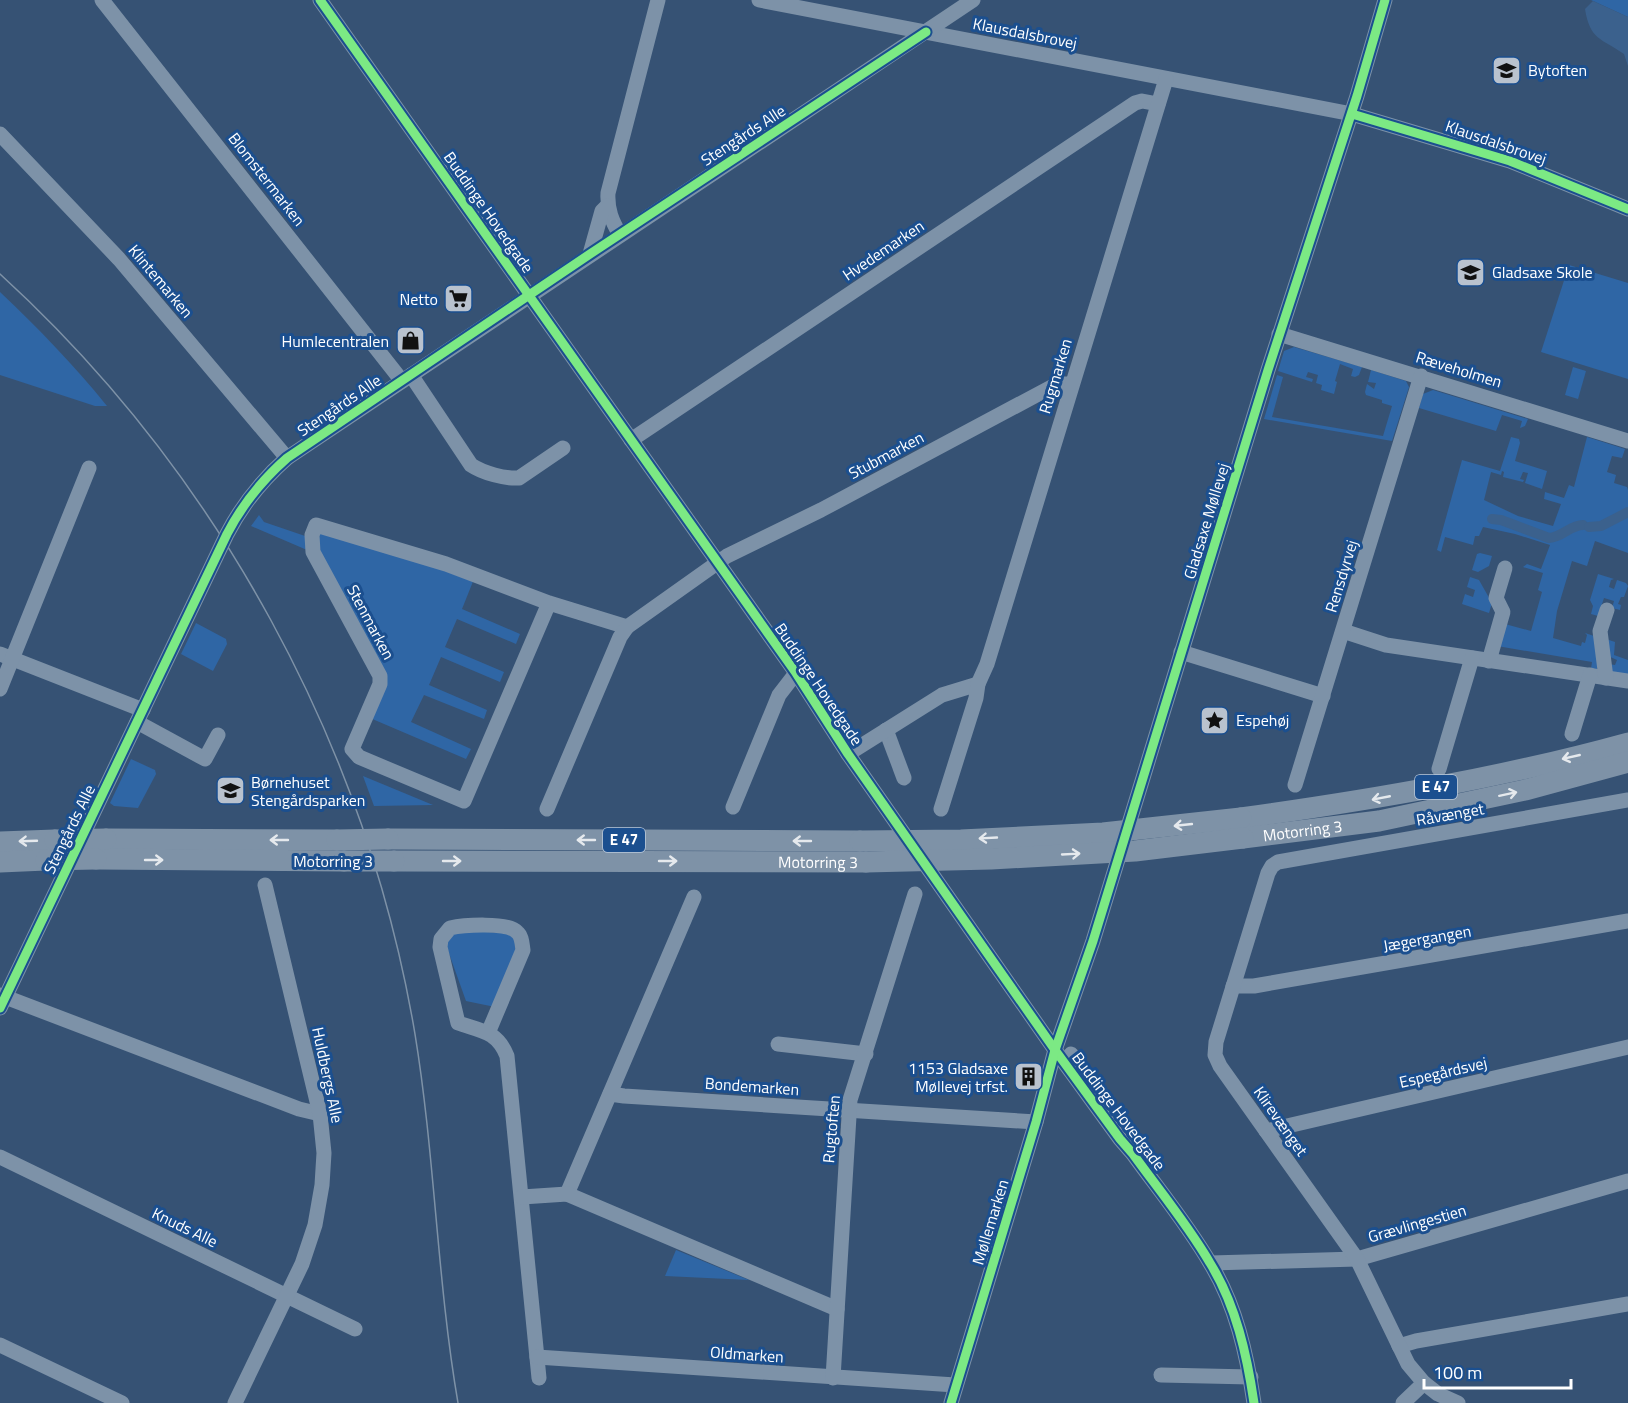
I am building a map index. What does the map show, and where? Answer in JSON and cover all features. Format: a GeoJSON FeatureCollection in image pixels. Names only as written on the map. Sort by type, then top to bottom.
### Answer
{"type":"FeatureCollection","features":[{"type":"Feature","properties":{"kind":"highway","name":"Motorring 3"},"geometry":{"type":"LineString","coordinates":[[0,862],[96,860],[866,862],[991,859],[1135,851],[1359,802],[1472,781],[1628,743]]}},
{"type":"Feature","properties":{"kind":"highway","name":"Motorring 3"},"geometry":{"type":"LineString","coordinates":[[0,842],[106,839],[961,840],[1242,828],[1378,821],[1525,790],[1628,762]]}},
{"type":"Feature","properties":{"kind":"street","name":"Blomstermarken"},"geometry":{"type":"LineString","coordinates":[[102,0],[407,378],[471,465],[511,479],[519,478],[563,448]]}},
{"type":"Feature","properties":{"kind":"street","name":"Buddinge Hovedgade"},"geometry":{"type":"LineString","coordinates":[[320,0],[1057,1045],[1087,1075],[1133,1154],[1211,1263],[1229,1301],[1242,1340],[1251,1377],[1254,1403]]}},
{"type":"Feature","properties":{"kind":"street"},"geometry":{"type":"LineString","coordinates":[[620,235],[608,206],[608,193],[658,0]]}},
{"type":"Feature","properties":{"kind":"street","name":"Klausdalsbrovej"},"geometry":{"type":"LineString","coordinates":[[759,0],[1352,114],[1510,161],[1628,209]]}},
{"type":"Feature","properties":{"kind":"street","name":"Stengårds Alle"},"geometry":{"type":"LineString","coordinates":[[2,1000],[236,517],[260,484],[287,458],[973,0]]}},
{"type":"Feature","properties":{"kind":"street","name":"Gladsaxe Møllevej"},"geometry":{"type":"LineString","coordinates":[[1057,1045],[1093,941],[1279,334],[1352,114],[1385,0]]}},
{"type":"Feature","properties":{"kind":"street","name":"Rugmarken"},"geometry":{"type":"LineString","coordinates":[[941,809],[1166,79]]}},
{"type":"Feature","properties":{"kind":"street","name":"Hvedemarken"},"geometry":{"type":"LineString","coordinates":[[631,440],[1135,103],[1142,101],[1158,104]]}},
{"type":"Feature","properties":{"kind":"street","name":"Klintemarken"},"geometry":{"type":"LineString","coordinates":[[0,134],[119,259],[287,458]]}},
{"type":"Feature","properties":{"kind":"street"},"geometry":{"type":"LineString","coordinates":[[590,254],[602,211],[608,206]]}},
{"type":"Feature","properties":{"kind":"street","name":"Ræveholmen"},"geometry":{"type":"LineString","coordinates":[[1279,334],[1628,441]]}},
{"type":"Feature","properties":{"kind":"street","name":"Rensdyrvej"},"geometry":{"type":"LineString","coordinates":[[1295,785],[1421,376]]}},
{"type":"Feature","properties":{"kind":"street","name":"Stubmarken"},"geometry":{"type":"LineString","coordinates":[[627,627],[727,556],[821,510],[1057,384],[1072,384]]}},
{"type":"Feature","properties":{"kind":"street"},"geometry":{"type":"LineString","coordinates":[[0,689],[6,656],[89,468]]}},
{"type":"Feature","properties":{"kind":"street","name":"Stenmarken"},"geometry":{"type":"LineString","coordinates":[[549,603],[464,801],[359,757],[352,749],[380,684],[380,676],[313,552],[312,535],[316,525],[446,564],[549,603],[627,627]]}},
{"type":"Feature","properties":{"kind":"street"},"geometry":{"type":"LineString","coordinates":[[1489,661],[1503,612],[1496,598],[1505,568]]}},
{"type":"Feature","properties":{"kind":"street"},"geometry":{"type":"LineString","coordinates":[[1572,734],[1598,677],[1600,631],[1607,610]]}},
{"type":"Feature","properties":{"kind":"street"},"geometry":{"type":"LineString","coordinates":[[547,809],[620,637],[627,627]]}},
{"type":"Feature","properties":{"kind":"street"},"geometry":{"type":"LineString","coordinates":[[1343,631],[1386,645],[1628,681]]}},
{"type":"Feature","properties":{"kind":"street"},"geometry":{"type":"LineString","coordinates":[[1181,652],[1323,696]]}},
{"type":"Feature","properties":{"kind":"street"},"geometry":{"type":"LineString","coordinates":[[6,656],[140,716],[205,759],[218,735]]}},
{"type":"Feature","properties":{"kind":"street"},"geometry":{"type":"LineString","coordinates":[[1439,769],[1472,658]]}},
{"type":"Feature","properties":{"kind":"street"},"geometry":{"type":"LineString","coordinates":[[733,807],[779,695],[796,673]]}},
{"type":"Feature","properties":{"kind":"street"},"geometry":{"type":"LineString","coordinates":[[852,752],[942,695],[978,684]]}},
{"type":"Feature","properties":{"kind":"street"},"geometry":{"type":"LineString","coordinates":[[886,730],[904,778]]}},
{"type":"Feature","properties":{"kind":"street","name":"Råvænget"},"geometry":{"type":"LineString","coordinates":[[1278,862],[1628,800]]}},
{"type":"Feature","properties":{"kind":"street","name":"Klirevænget"},"geometry":{"type":"LineString","coordinates":[[1278,862],[1268,873],[1216,1042],[1215,1055],[1220,1066],[1357,1259],[1408,1364],[1424,1383],[1438,1394],[1458,1403]]}},
{"type":"Feature","properties":{"kind":"street","name":"Huldbergs Alle"},"geometry":{"type":"LineString","coordinates":[[235,1403],[302,1264],[315,1225],[322,1185],[324,1153],[320,1114],[265,885]]}},
{"type":"Feature","properties":{"kind":"street","name":"Rugtoften"},"geometry":{"type":"LineString","coordinates":[[833,1378],[852,1089],[866,1054],[915,894]]}},
{"type":"Feature","properties":{"kind":"street"},"geometry":{"type":"LineString","coordinates":[[567,1194],[694,897]]}},
{"type":"Feature","properties":{"kind":"street","name":"Jægergangen"},"geometry":{"type":"LineString","coordinates":[[1233,986],[1254,986],[1628,921]]}},
{"type":"Feature","properties":{"kind":"street"},"geometry":{"type":"LineString","coordinates":[[488,1033],[523,950],[521,939],[517,932],[509,927],[464,925],[450,928],[441,939],[440,947],[459,1023],[498,1038],[507,1056],[539,1378]]}},
{"type":"Feature","properties":{"kind":"street"},"geometry":{"type":"LineString","coordinates":[[2,1000],[299,1109],[320,1114]]}},
{"type":"Feature","properties":{"kind":"street"},"geometry":{"type":"LineString","coordinates":[[778,1044],[866,1054]]}},
{"type":"Feature","properties":{"kind":"street","name":"Møllemarken"},"geometry":{"type":"LineString","coordinates":[[951,1403],[1057,1045]]}},
{"type":"Feature","properties":{"kind":"street","name":"Espegårdsvej"},"geometry":{"type":"LineString","coordinates":[[1266,1131],[1628,1047]]}},
{"type":"Feature","properties":{"kind":"street","name":"Bondemarken"},"geometry":{"type":"LineString","coordinates":[[610,1094],[1036,1122]]}},
{"type":"Feature","properties":{"kind":"street","name":"Knuds Alle"},"geometry":{"type":"LineString","coordinates":[[0,1157],[355,1329]]}},
{"type":"Feature","properties":{"kind":"street","name":"Grævlingestien"},"geometry":{"type":"LineString","coordinates":[[1211,1263],[1357,1259],[1628,1181]]}},
{"type":"Feature","properties":{"kind":"street"},"geometry":{"type":"LineString","coordinates":[[522,1197],[567,1194],[837,1309]]}},
{"type":"Feature","properties":{"kind":"street"},"geometry":{"type":"LineString","coordinates":[[1399,1346],[1416,1341],[1628,1304]]}},
{"type":"Feature","properties":{"kind":"street"},"geometry":{"type":"LineString","coordinates":[[0,1345],[122,1403]]}},
{"type":"Feature","properties":{"kind":"street","name":"Oldmarken"},"geometry":{"type":"LineString","coordinates":[[537,1357],[955,1385]]}},
{"type":"Feature","properties":{"kind":"street"},"geometry":{"type":"LineString","coordinates":[[1161,1375],[1251,1377]]}},
{"type":"Feature","properties":{"kind":"street"},"geometry":{"type":"LineString","coordinates":[[1403,1403],[1424,1383]]}},
{"type":"Feature","properties":{"kind":"shaded area"},"geometry":{"type":"Polygon","coordinates":[[[1591,0],[1628,0],[1628,17],[1591,0]]]}},
{"type":"Feature","properties":{"kind":"shaded area"},"geometry":{"type":"Polygon","coordinates":[[[1593,1],[1628,17],[1628,66],[1624,54],[1593,33],[1585,9],[1593,1]]]}},
{"type":"Feature","properties":{"kind":"shaded area"},"geometry":{"type":"Polygon","coordinates":[[[1569,265],[1628,283],[1628,379],[1541,352],[1569,265]]]}},
{"type":"Feature","properties":{"kind":"shaded area"},"geometry":{"type":"Polygon","coordinates":[[[0,292],[55,347],[107,406],[95,406],[0,375],[0,292]]]}},
{"type":"Feature","properties":{"kind":"shaded area"},"geometry":{"type":"Polygon","coordinates":[[[1294,347],[1362,367],[1359,375],[1355,377],[1351,376],[1353,369],[1340,364],[1334,394],[1321,390],[1322,385],[1316,383],[1318,375],[1308,372],[1306,377],[1313,379],[1312,382],[1278,371],[1284,351],[1294,347]]]}},
{"type":"Feature","properties":{"kind":"shaded area"},"geometry":{"type":"Polygon","coordinates":[[[1573,367],[1586,371],[1578,399],[1565,395],[1573,367]]]}},
{"type":"Feature","properties":{"kind":"shaded area"},"geometry":{"type":"Polygon","coordinates":[[[1371,370],[1406,381],[1409,387],[1392,441],[1264,419],[1277,375],[1283,377],[1272,417],[1383,436],[1392,406],[1366,395],[1367,384],[1374,389],[1376,383],[1368,382],[1371,370]]]}},
{"type":"Feature","properties":{"kind":"shaded area"},"geometry":{"type":"Polygon","coordinates":[[[1433,390],[1528,419],[1525,426],[1520,428],[1522,421],[1502,415],[1496,431],[1419,408],[1423,394],[1433,390]]]}},
{"type":"Feature","properties":{"kind":"shaded area"},"geometry":{"type":"Polygon","coordinates":[[[1511,437],[1519,439],[1520,443],[1515,461],[1547,471],[1542,489],[1525,483],[1528,473],[1523,472],[1520,479],[1524,480],[1523,482],[1503,477],[1504,472],[1502,471],[1501,475],[1491,472],[1484,500],[1518,516],[1553,526],[1561,504],[1544,499],[1545,492],[1564,498],[1569,485],[1574,487],[1587,437],[1625,449],[1622,458],[1612,456],[1607,472],[1616,475],[1614,483],[1627,487],[1628,490],[1628,553],[1595,541],[1587,566],[1572,561],[1557,611],[1553,638],[1581,646],[1582,642],[1585,643],[1587,635],[1585,633],[1597,637],[1597,672],[1591,669],[1592,662],[1497,646],[1505,624],[1531,631],[1542,592],[1538,590],[1543,573],[1523,567],[1527,564],[1541,569],[1550,545],[1483,527],[1479,536],[1475,536],[1473,545],[1445,537],[1441,552],[1437,550],[1462,460],[1500,471],[1511,437]]]}},
{"type":"Feature","properties":{"kind":"shaded area"},"geometry":{"type":"Polygon","coordinates":[[[259,515],[264,522],[308,537],[307,550],[251,526],[259,515]]]}},
{"type":"Feature","properties":{"kind":"shaded area"},"geometry":{"type":"Polygon","coordinates":[[[320,533],[474,579],[462,609],[520,634],[516,644],[457,619],[445,647],[504,672],[500,682],[441,657],[429,685],[487,710],[484,719],[424,695],[411,722],[471,749],[466,759],[370,718],[387,677],[317,550],[320,533]]]}},
{"type":"Feature","properties":{"kind":"shaded area"},"geometry":{"type":"Polygon","coordinates":[[[1477,554],[1492,556],[1489,566],[1478,572],[1472,570],[1477,554]]]}},
{"type":"Feature","properties":{"kind":"shaded area"},"geometry":{"type":"Polygon","coordinates":[[[1598,574],[1614,579],[1611,580],[1609,587],[1614,589],[1617,580],[1628,586],[1624,597],[1621,597],[1618,604],[1621,605],[1620,610],[1612,608],[1614,601],[1604,598],[1598,616],[1591,614],[1593,606],[1590,600],[1598,574]]]}},
{"type":"Feature","properties":{"kind":"shaded area"},"geometry":{"type":"Polygon","coordinates":[[[1470,577],[1479,580],[1492,603],[1489,613],[1462,604],[1465,594],[1473,597],[1475,590],[1467,587],[1470,577]]]}},
{"type":"Feature","properties":{"kind":"shaded area"},"geometry":{"type":"Polygon","coordinates":[[[196,623],[226,639],[227,644],[213,671],[181,654],[196,623]]]}},
{"type":"Feature","properties":{"kind":"shaded area"},"geometry":{"type":"Polygon","coordinates":[[[1606,639],[1615,642],[1614,655],[1628,660],[1628,676],[1613,674],[1609,664],[1615,665],[1617,660],[1608,656],[1606,639]]]}},
{"type":"Feature","properties":{"kind":"shaded area"},"geometry":{"type":"Polygon","coordinates":[[[131,759],[155,770],[156,774],[138,808],[114,806],[110,803],[131,759]]]}},
{"type":"Feature","properties":{"kind":"shaded area"},"geometry":{"type":"Polygon","coordinates":[[[363,776],[433,805],[374,806],[363,776]]]}},
{"type":"Feature","properties":{"kind":"shaded area"},"geometry":{"type":"Polygon","coordinates":[[[453,931],[514,933],[519,944],[495,1007],[466,1001],[446,945],[453,931]]]}},
{"type":"Feature","properties":{"kind":"shaded area"},"geometry":{"type":"Polygon","coordinates":[[[676,1250],[749,1280],[665,1276],[676,1250]]]}},
{"type":"Feature","properties":{"kind":"waterway"},"geometry":{"type":"LineString","coordinates":[[1589,527],[1601,526],[1628,512]]}},
{"type":"Feature","properties":{"kind":"waterway"},"geometry":{"type":"LineString","coordinates":[[1492,519],[1501,520],[1549,538],[1583,525]]}},
{"type":"Feature","properties":{"kind":"tram line"},"geometry":{"type":"LineString","coordinates":[[0,274],[78,352],[150,436],[214,525],[270,620],[319,718],[360,821],[392,926],[415,1034],[427,1126],[445,1311],[458,1403]]}},
{"type":"Feature","properties":{"kind":"cycle path"},"geometry":{"type":"LineString","coordinates":[[320,0],[796,673],[848,754],[1055,1050],[1192,1235],[1219,1279],[1234,1313],[1244,1349],[1254,1403]]}},
{"type":"Feature","properties":{"kind":"cycle path"},"geometry":{"type":"LineString","coordinates":[[951,1403],[1036,1122],[1055,1050],[1093,941],[1268,370],[1357,96],[1385,0]]}},
{"type":"Feature","properties":{"kind":"cycle path"},"geometry":{"type":"LineString","coordinates":[[0,1008],[227,534],[253,493],[269,475],[287,458],[926,32]]}},
{"type":"Feature","properties":{"kind":"cycle path"},"geometry":{"type":"LineString","coordinates":[[1352,114],[1510,161],[1628,209]]}},
{"type":"Feature","properties":{"kind":"place","name":"Bytoften"},"geometry":{"type":"Point","coordinates":[1507,70]}},
{"type":"Feature","properties":{"kind":"place","name":"Gladsaxe Skole"},"geometry":{"type":"Point","coordinates":[1471,272]}},
{"type":"Feature","properties":{"kind":"place","name":"Netto"},"geometry":{"type":"Point","coordinates":[459,299]}},
{"type":"Feature","properties":{"kind":"place","name":"Humlecentralen"},"geometry":{"type":"Point","coordinates":[410,341]}},
{"type":"Feature","properties":{"kind":"place","name":"Espehøj"},"geometry":{"type":"Point","coordinates":[1215,720]}},
{"type":"Feature","properties":{"kind":"place","name":"Børnehuset Stengårdsparken"},"geometry":{"type":"Point","coordinates":[230,791]}},
{"type":"Feature","properties":{"kind":"place","name":"1153 Gladsaxe Møllevej trfst."},"geometry":{"type":"Point","coordinates":[1029,1077]}}]}
